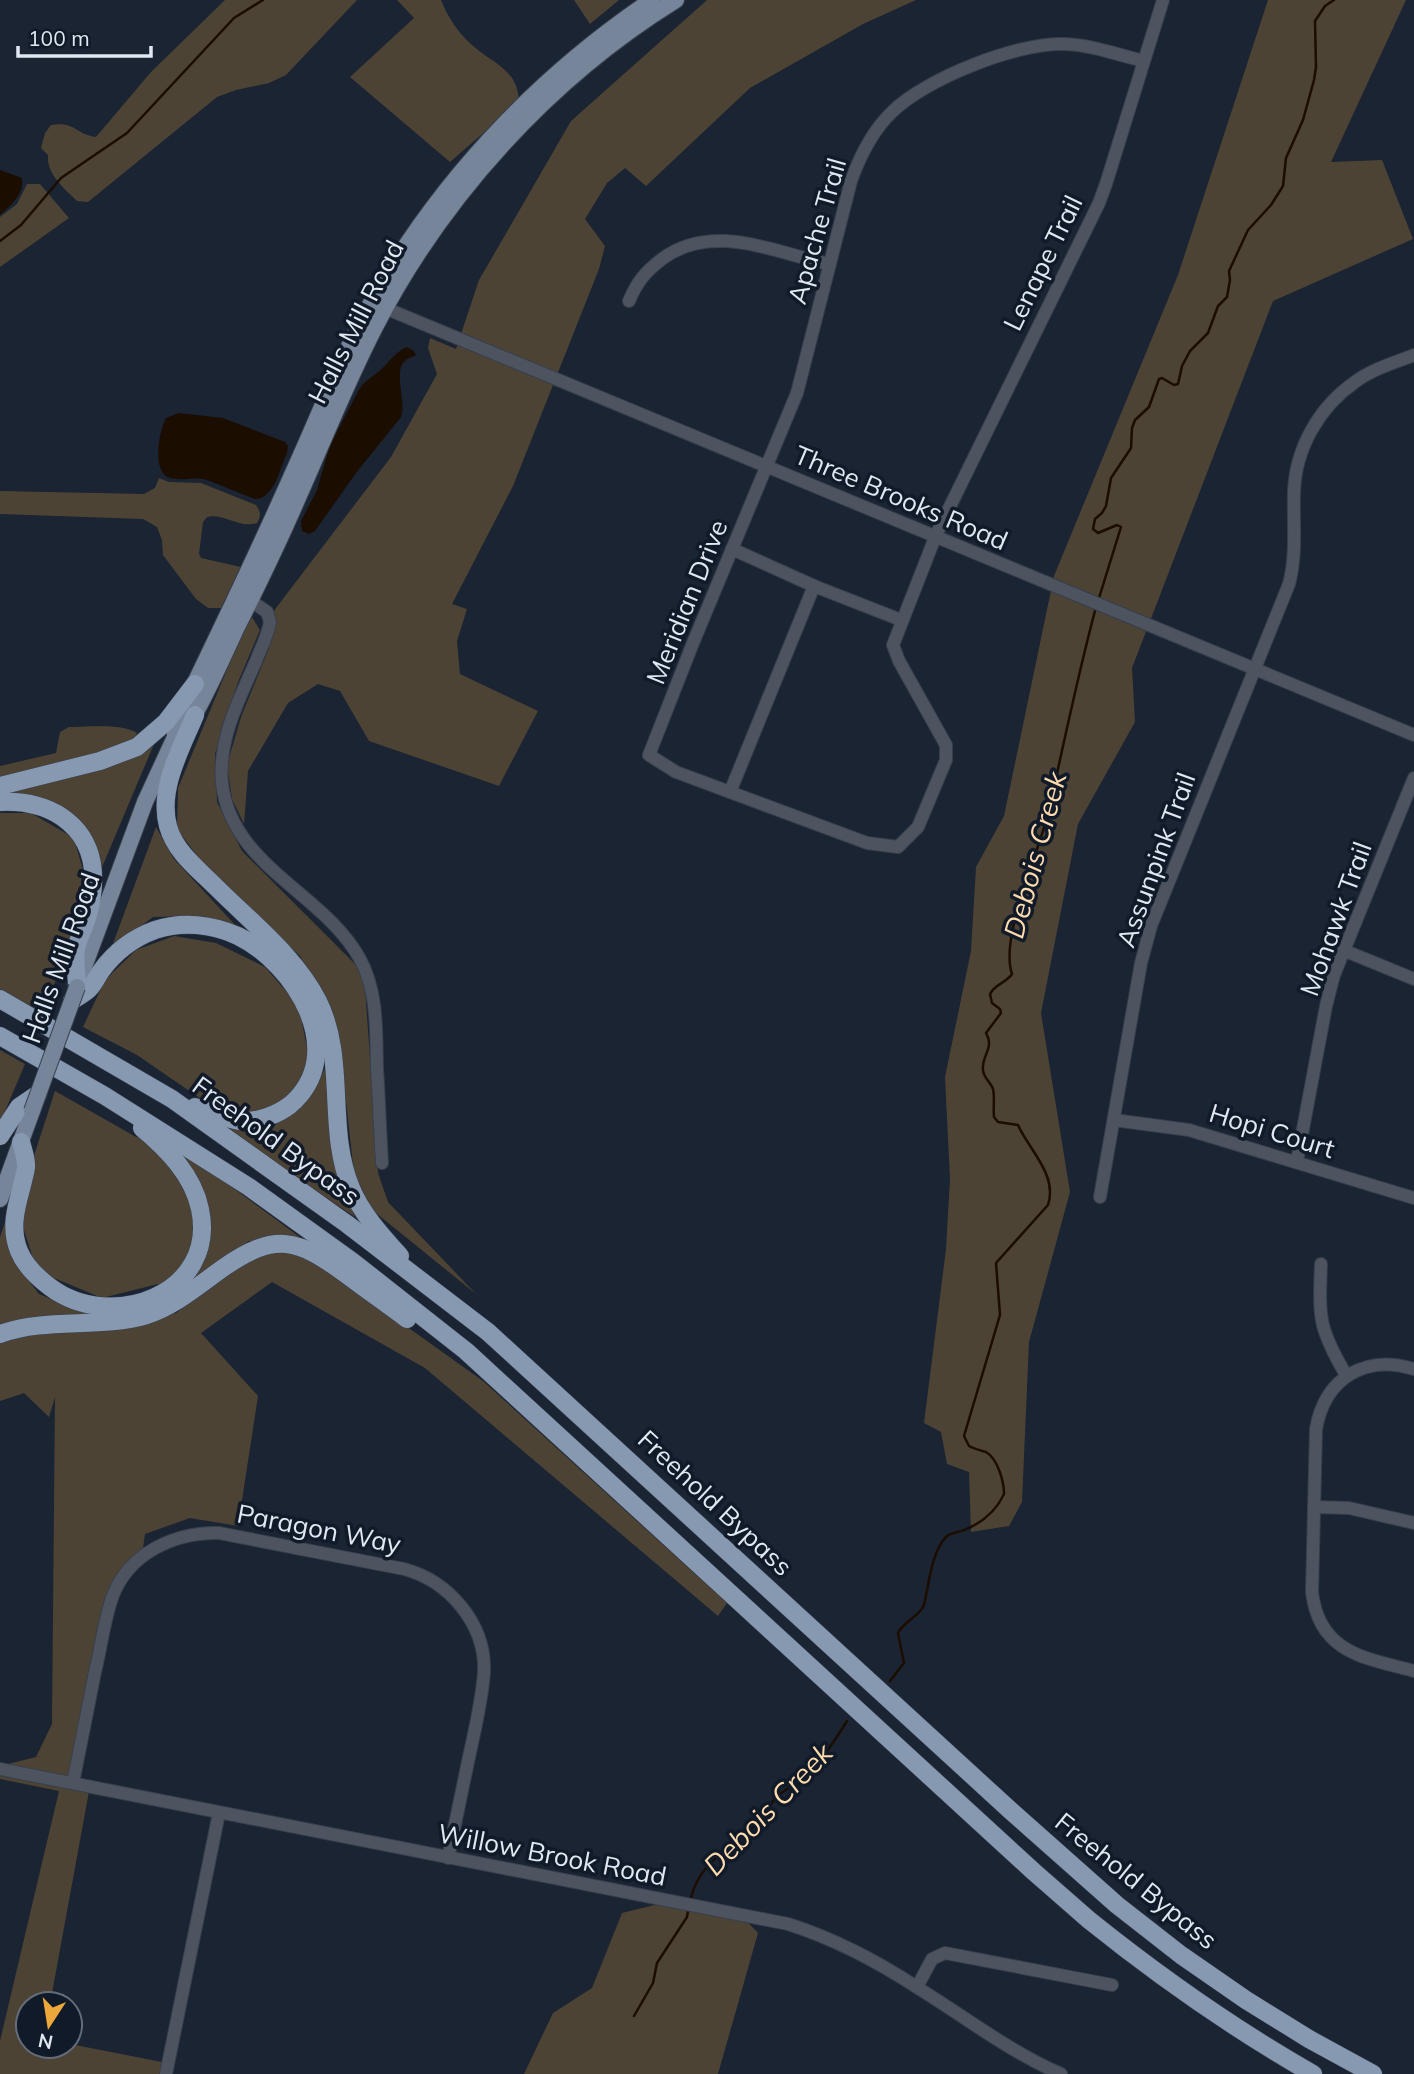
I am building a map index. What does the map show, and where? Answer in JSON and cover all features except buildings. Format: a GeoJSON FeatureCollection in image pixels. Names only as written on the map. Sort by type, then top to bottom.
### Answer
{"type":"FeatureCollection","features":[{"type":"Feature","properties":{"kind":"highway"},"geometry":{"type":"LineString","coordinates":[[0,786],[100,761],[137,747],[166,722],[195,684]]}},
{"type":"Feature","properties":{"kind":"highway"},"geometry":{"type":"LineString","coordinates":[[195,715],[168,784],[165,805],[170,832],[185,856],[289,958],[319,1003],[328,1027],[332,1050],[341,1154],[350,1187],[362,1210],[429,1287]]}},
{"type":"Feature","properties":{"kind":"highway"},"geometry":{"type":"LineString","coordinates":[[0,802],[33,804],[56,813],[77,830],[88,849],[92,859],[93,882],[88,914],[76,949],[79,993]]}},
{"type":"Feature","properties":{"kind":"highway"},"geometry":{"type":"LineString","coordinates":[[79,993],[123,947],[145,934],[173,926],[200,925],[228,932],[254,945],[285,973],[305,1002],[315,1035],[311,1076],[296,1099],[270,1116],[247,1121],[223,1118],[172,1098]]}},
{"type":"Feature","properties":{"kind":"highway","name":"Freehold Bypass"},"geometry":{"type":"LineString","coordinates":[[1,999],[172,1098],[262,1162],[488,1332],[1117,1905],[1181,1955],[1246,2000],[1373,2074]]}},
{"type":"Feature","properties":{"kind":"highway","name":"Freehold Bypass"},"geometry":{"type":"LineString","coordinates":[[0,1037],[19,1045],[105,1096],[249,1186],[326,1241],[466,1351],[1089,1920],[1209,2010],[1313,2074]]}},
{"type":"Feature","properties":{"kind":"highway"},"geometry":{"type":"LineString","coordinates":[[0,1136],[38,1094]]}},
{"type":"Feature","properties":{"kind":"highway"},"geometry":{"type":"LineString","coordinates":[[21,1142],[27,1165],[14,1227],[19,1251],[32,1271],[59,1294],[93,1306],[120,1307],[146,1302],[158,1296],[176,1284],[195,1258],[201,1237],[200,1207],[191,1184],[171,1155],[105,1096]]}},
{"type":"Feature","properties":{"kind":"highway"},"geometry":{"type":"LineString","coordinates":[[0,1334],[30,1326],[122,1320],[149,1314],[175,1302],[243,1254],[263,1246],[287,1244],[317,1254],[536,1413]]}},
{"type":"Feature","properties":{"kind":"main road","name":"Halls Mill Road"},"geometry":{"type":"LineString","coordinates":[[175,737],[186,729],[195,715],[250,600],[336,410],[378,305],[418,227],[472,159],[517,112],[575,57],[652,0]]}},
{"type":"Feature","properties":{"kind":"main road","name":"Halls Mill Road"},"geometry":{"type":"LineString","coordinates":[[38,1094],[79,993],[140,814],[175,737],[175,724],[264,538],[346,355],[378,305],[444,215],[518,130],[555,93],[606,50],[676,0]]}},
{"type":"Feature","properties":{"kind":"main road"},"geometry":{"type":"LineString","coordinates":[[336,410],[334,401],[349,361],[346,355]]}},
{"type":"Feature","properties":{"kind":"main road"},"geometry":{"type":"LineString","coordinates":[[0,1199],[21,1142],[25,1109]]}},
{"type":"Feature","properties":{"kind":"street","name":"Lenape Trail"},"geometry":{"type":"LineString","coordinates":[[649,755],[676,772],[867,843],[898,846],[918,827],[946,760],[946,745],[899,661],[894,645],[901,621],[936,535],[1099,203],[1163,0]]}},
{"type":"Feature","properties":{"kind":"street","name":"Apache Trail"},"geometry":{"type":"LineString","coordinates":[[766,466],[799,386],[851,181],[862,154],[885,120],[914,94],[995,57],[1040,45],[1086,46],[1144,61]]}},
{"type":"Feature","properties":{"kind":"street"},"geometry":{"type":"LineString","coordinates":[[629,301],[639,279],[646,271],[675,251],[700,241],[734,241],[830,264]]}},
{"type":"Feature","properties":{"kind":"street","name":"Three Brooks Road"},"geometry":{"type":"LineString","coordinates":[[378,305],[1414,735]]}},
{"type":"Feature","properties":{"kind":"street","name":"Assunpink Trail"},"geometry":{"type":"LineString","coordinates":[[1100,1196],[1141,963],[1150,926],[1293,569],[1296,471],[1310,434],[1329,405],[1354,382],[1414,355]]}},
{"type":"Feature","properties":{"kind":"street","name":"Meridian Drive"},"geometry":{"type":"LineString","coordinates":[[649,755],[766,466]]}},
{"type":"Feature","properties":{"kind":"street"},"geometry":{"type":"LineString","coordinates":[[732,549],[901,621]]}},
{"type":"Feature","properties":{"kind":"street"},"geometry":{"type":"LineString","coordinates":[[730,792],[814,586]]}},
{"type":"Feature","properties":{"kind":"street"},"geometry":{"type":"LineString","coordinates":[[250,600],[267,612],[270,622],[226,736],[222,769],[226,800],[236,825],[250,846],[339,931],[366,970],[375,1021],[382,1163]]}},
{"type":"Feature","properties":{"kind":"street","name":"Mohawk Trail"},"geometry":{"type":"LineString","coordinates":[[1297,1161],[1326,1006],[1343,950],[1414,778]]}},
{"type":"Feature","properties":{"kind":"street"},"geometry":{"type":"LineString","coordinates":[[1343,950],[1414,979]]}},
{"type":"Feature","properties":{"kind":"street","name":"Hopi Court"},"geometry":{"type":"LineString","coordinates":[[1114,1120],[1189,1130],[1414,1198]]}},
{"type":"Feature","properties":{"kind":"street"},"geometry":{"type":"LineString","coordinates":[[1321,1264],[1321,1322],[1326,1340],[1346,1375]]}},
{"type":"Feature","properties":{"kind":"street"},"geometry":{"type":"LineString","coordinates":[[1414,1369],[1398,1365],[1376,1365],[1346,1375],[1327,1397],[1318,1417],[1312,1592],[1317,1615],[1323,1627],[1331,1638],[1350,1653],[1414,1671]]}},
{"type":"Feature","properties":{"kind":"street"},"geometry":{"type":"LineString","coordinates":[[1314,1507],[1376,1512],[1414,1523]]}},
{"type":"Feature","properties":{"kind":"street","name":"Paragon Way"},"geometry":{"type":"LineString","coordinates":[[73,1783],[111,1600],[129,1570],[149,1552],[178,1537],[219,1533],[404,1569],[433,1581],[455,1598],[475,1628],[482,1654],[484,1671],[479,1710],[448,1858]]}},
{"type":"Feature","properties":{"kind":"street","name":"Willow Brook Road"},"geometry":{"type":"LineString","coordinates":[[0,1769],[788,1924],[847,1947],[917,1987],[1003,2043],[1062,2074]]}},
{"type":"Feature","properties":{"kind":"street"},"geometry":{"type":"LineString","coordinates":[[166,2074],[219,1813]]}},
{"type":"Feature","properties":{"kind":"street"},"geometry":{"type":"LineString","coordinates":[[917,1987],[932,1959],[945,1953],[1112,1985]]}},
{"type":"Feature","properties":{"kind":"shaded area"},"geometry":{"type":"Polygon","coordinates":[[[225,0],[357,0],[286,75],[269,83],[217,97],[88,202],[77,201],[57,181],[50,169],[48,155],[41,148],[45,133],[51,125],[59,124],[96,137],[151,72],[225,0]]]}},
{"type":"Feature","properties":{"kind":"shaded area"},"geometry":{"type":"Polygon","coordinates":[[[397,0],[441,0],[463,36],[509,74],[518,91],[519,102],[450,162],[350,77],[414,18],[397,0]]]}},
{"type":"Feature","properties":{"kind":"shaded area"},"geometry":{"type":"Polygon","coordinates":[[[574,0],[619,0],[590,24],[574,0]]]}},
{"type":"Feature","properties":{"kind":"shaded area"},"geometry":{"type":"Polygon","coordinates":[[[707,0],[916,0],[863,24],[750,88],[646,186],[625,168],[607,183],[585,219],[605,246],[599,269],[513,486],[452,604],[467,609],[457,641],[460,674],[538,711],[499,786],[369,741],[340,691],[318,684],[288,703],[248,771],[244,824],[232,799],[227,765],[241,717],[269,648],[273,613],[391,457],[437,374],[428,348],[430,338],[456,349],[479,280],[571,121],[707,0]]]}},
{"type":"Feature","properties":{"kind":"shaded area"},"geometry":{"type":"Polygon","coordinates":[[[1268,0],[1406,0],[1331,162],[1382,160],[1413,239],[1273,301],[1132,668],[1135,722],[1078,824],[1041,1013],[1070,1192],[1029,1342],[1022,1502],[1009,1526],[971,1532],[969,1472],[947,1464],[941,1432],[924,1423],[946,1249],[950,1179],[945,1077],[971,951],[976,867],[1004,816],[1054,576],[1178,275],[1268,0]]]}},
{"type":"Feature","properties":{"kind":"shaded area"},"geometry":{"type":"Polygon","coordinates":[[[0,170],[22,178],[22,184],[16,199],[0,215],[0,170]]]}},
{"type":"Feature","properties":{"kind":"shaded area"},"geometry":{"type":"Polygon","coordinates":[[[27,184],[40,184],[69,218],[0,267],[0,217],[17,204],[27,184]]]}},
{"type":"Feature","properties":{"kind":"shaded area"},"geometry":{"type":"Polygon","coordinates":[[[406,347],[416,355],[406,360],[400,371],[401,417],[356,473],[315,531],[309,534],[302,531],[301,521],[317,490],[330,445],[360,388],[406,347]]]}},
{"type":"Feature","properties":{"kind":"shaded area"},"geometry":{"type":"Polygon","coordinates":[[[179,413],[223,418],[285,442],[288,446],[287,453],[276,482],[267,494],[255,499],[203,479],[174,479],[164,474],[160,468],[158,451],[161,432],[166,418],[179,413]]]}},
{"type":"Feature","properties":{"kind":"shaded area"},"geometry":{"type":"Polygon","coordinates":[[[159,478],[169,482],[201,483],[256,505],[259,510],[257,523],[244,524],[213,516],[207,517],[203,522],[199,554],[201,558],[241,567],[221,608],[208,608],[196,599],[163,555],[162,540],[157,527],[143,519],[0,514],[0,491],[144,494],[155,488],[159,478]]]}},
{"type":"Feature","properties":{"kind":"shaded area"},"geometry":{"type":"Polygon","coordinates":[[[250,614],[260,630],[238,682],[215,754],[217,802],[242,851],[364,973],[378,1173],[388,1202],[476,1294],[371,1209],[354,1173],[343,1075],[333,1017],[300,956],[212,876],[177,829],[178,788],[250,614]]]}},
{"type":"Feature","properties":{"kind":"shaded area"},"geometry":{"type":"Polygon","coordinates":[[[69,727],[114,727],[137,733],[125,748],[0,781],[0,766],[56,753],[60,732],[69,727]]]}},
{"type":"Feature","properties":{"kind":"shaded area"},"geometry":{"type":"Polygon","coordinates":[[[154,744],[100,872],[69,811],[0,795],[84,774],[154,744]]]}},
{"type":"Feature","properties":{"kind":"shaded area"},"geometry":{"type":"Polygon","coordinates":[[[0,813],[31,813],[74,838],[84,874],[71,938],[44,1013],[0,989],[0,813]]]}},
{"type":"Feature","properties":{"kind":"shaded area"},"geometry":{"type":"Polygon","coordinates":[[[156,827],[174,859],[237,927],[192,916],[153,917],[111,949],[156,827]]]}},
{"type":"Feature","properties":{"kind":"shaded area"},"geometry":{"type":"Polygon","coordinates":[[[174,936],[216,943],[265,967],[299,1006],[309,1059],[293,1095],[273,1111],[243,1115],[220,1112],[137,1055],[83,1027],[105,980],[136,950],[174,936]]]}},
{"type":"Feature","properties":{"kind":"shaded area"},"geometry":{"type":"Polygon","coordinates":[[[0,1050],[25,1064],[0,1123],[0,1050]]]}},
{"type":"Feature","properties":{"kind":"shaded area"},"geometry":{"type":"Polygon","coordinates":[[[327,1065],[339,1181],[355,1217],[221,1127],[273,1127],[311,1094],[327,1065]]]}},
{"type":"Feature","properties":{"kind":"shaded area"},"geometry":{"type":"Polygon","coordinates":[[[55,1091],[136,1137],[144,1136],[183,1183],[196,1223],[196,1244],[167,1288],[158,1284],[102,1298],[37,1271],[17,1208],[55,1091]]]}},
{"type":"Feature","properties":{"kind":"shaded area"},"geometry":{"type":"Polygon","coordinates":[[[182,1150],[305,1241],[249,1241],[193,1281],[210,1231],[198,1185],[182,1150]]]}},
{"type":"Feature","properties":{"kind":"shaded area"},"geometry":{"type":"Polygon","coordinates":[[[7,1216],[17,1266],[39,1294],[95,1317],[0,1330],[0,1237],[7,1216]]]}},
{"type":"Feature","properties":{"kind":"shaded area"},"geometry":{"type":"Polygon","coordinates":[[[279,1250],[308,1256],[483,1381],[727,1603],[718,1616],[425,1368],[272,1282],[201,1333],[258,1396],[238,1526],[190,1518],[145,1534],[142,1556],[110,1600],[70,1782],[90,1786],[53,1990],[14,1990],[14,2060],[84,2060],[84,2047],[167,2063],[165,2074],[0,2074],[0,2041],[59,1791],[0,1779],[0,1766],[36,1757],[52,1724],[55,1397],[49,1417],[24,1393],[0,1401],[0,1342],[42,1333],[121,1329],[175,1309],[175,1314],[241,1261],[279,1250]]]}},
{"type":"Feature","properties":{"kind":"shaded area"},"geometry":{"type":"Polygon","coordinates":[[[675,1900],[735,1909],[758,1933],[718,2074],[524,2074],[553,2013],[592,1988],[622,1913],[675,1900]]]}},
{"type":"Feature","properties":{"kind":"waterway"},"geometry":{"type":"LineString","coordinates":[[0,241],[21,225],[61,178],[127,133],[234,18],[263,0]]}},
{"type":"Feature","properties":{"kind":"waterway","name":"Debois Creek"},"geometry":{"type":"LineString","coordinates":[[1099,598],[1121,527],[1117,525],[1098,533],[1093,529],[1095,519],[1106,506],[1111,478],[1131,448],[1135,420],[1149,407],[1159,379],[1178,384],[1182,366],[1190,351],[1208,333],[1218,306],[1227,297],[1229,271],[1248,230],[1271,205],[1283,186],[1286,158],[1303,120],[1314,80],[1315,21],[1325,6],[1334,0]]}},
{"type":"Feature","properties":{"kind":"waterway","name":"Debois Creek"},"geometry":{"type":"LineString","coordinates":[[890,1681],[904,1663],[898,1633],[924,1605],[940,1545],[949,1535],[977,1524],[993,1511],[1004,1494],[994,1460],[986,1452],[969,1446],[964,1436],[1000,1315],[996,1263],[1048,1205],[1050,1194],[1046,1173],[1018,1125],[998,1122],[994,1117],[993,1089],[983,1073],[983,1065],[989,1043],[986,1033],[1001,1013],[992,1003],[990,994],[1012,974],[1009,958],[1016,916],[1049,810],[1096,607]]}},
{"type":"Feature","properties":{"kind":"waterway","name":"Debois Creek"},"geometry":{"type":"LineString","coordinates":[[691,1898],[708,1866],[754,1826],[778,1796],[812,1770],[847,1721]]}},
{"type":"Feature","properties":{"kind":"waterway","name":"Debois Creek"},"geometry":{"type":"LineString","coordinates":[[634,2016],[653,1983],[657,1963],[687,1917],[688,1911]]}}]}
